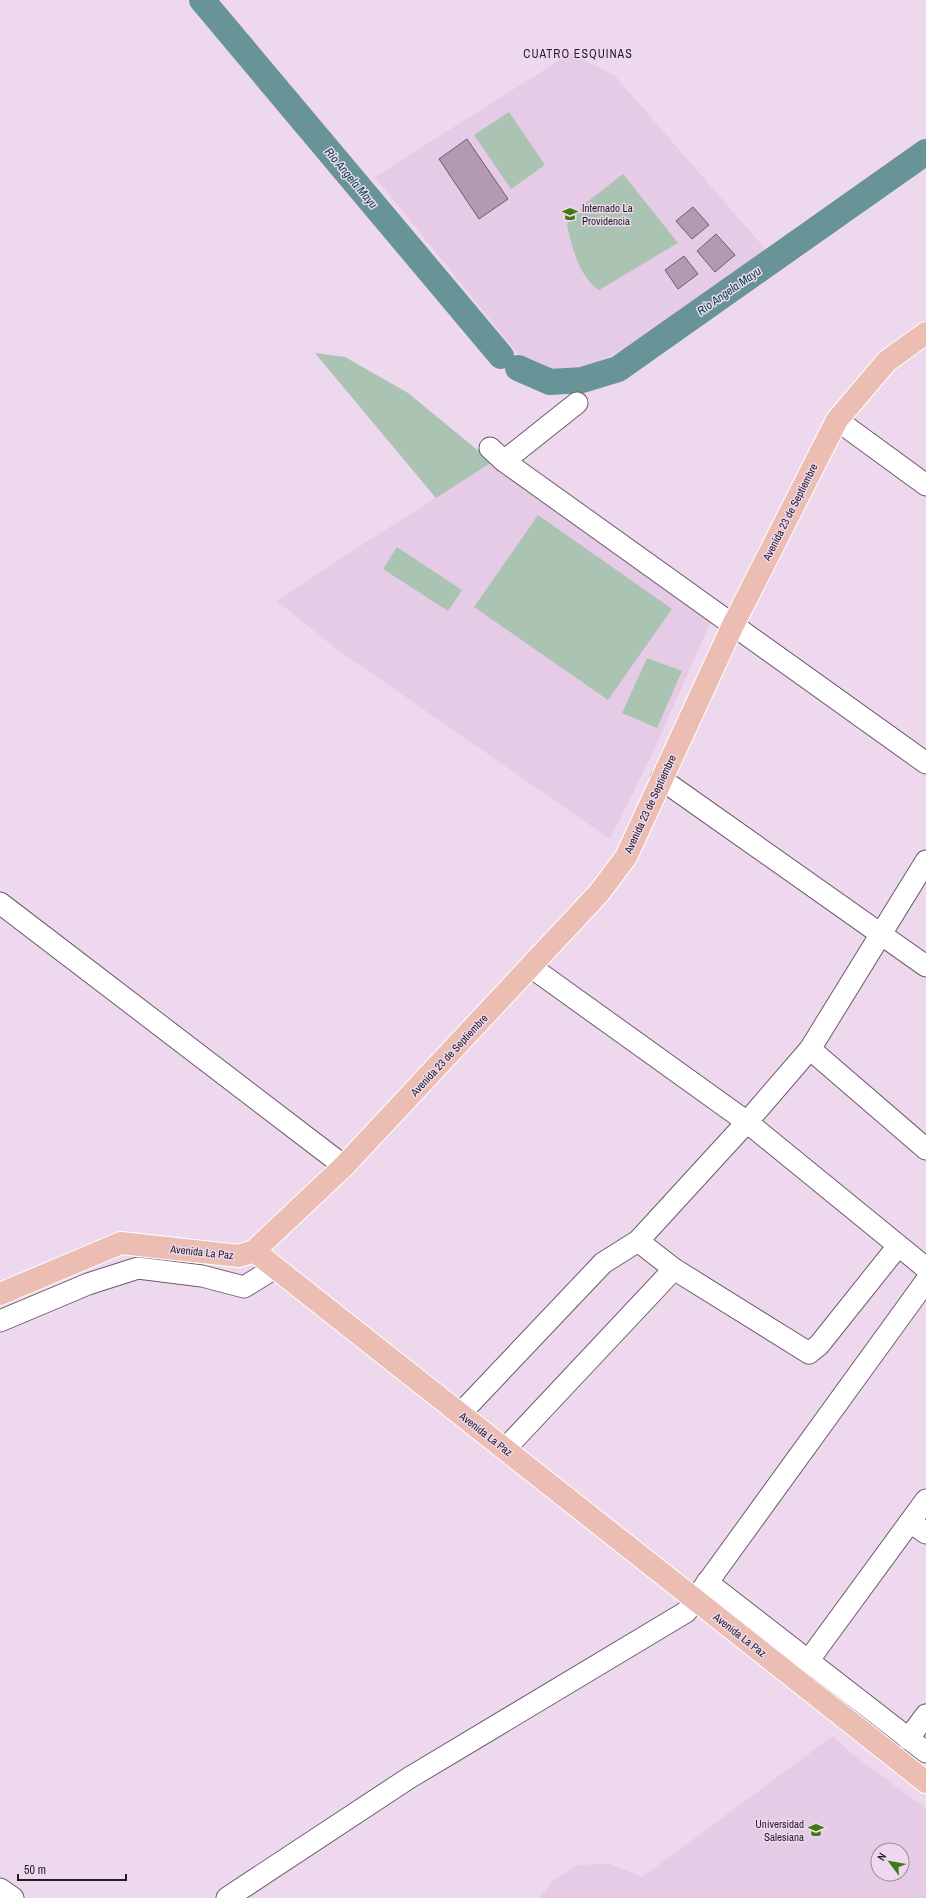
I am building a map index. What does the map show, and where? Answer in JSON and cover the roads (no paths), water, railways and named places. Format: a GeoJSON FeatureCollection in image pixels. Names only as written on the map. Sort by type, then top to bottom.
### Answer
{"type":"FeatureCollection","features":[{"type":"Feature","properties":{"kind":"main road","name":"Avenida 23 de Septiembre"},"geometry":{"type":"LineString","coordinates":[[254,1251],[344,1166],[599,893],[626,856],[733,626],[837,420],[887,361],[926,333]]}},
{"type":"Feature","properties":{"kind":"main road","name":"Avenida La Paz"},"geometry":{"type":"LineString","coordinates":[[0,1294],[121,1242],[239,1256],[254,1251],[504,1449],[700,1591],[795,1679],[926,1782]]}},
{"type":"Feature","properties":{"kind":"street"},"geometry":{"type":"LineString","coordinates":[[577,403],[497,455],[733,626],[926,763]]}},
{"type":"Feature","properties":{"kind":"street"},"geometry":{"type":"LineString","coordinates":[[837,420],[926,485]]}},
{"type":"Feature","properties":{"kind":"street"},"geometry":{"type":"LineString","coordinates":[[661,779],[926,966]]}},
{"type":"Feature","properties":{"kind":"street"},"geometry":{"type":"LineString","coordinates":[[460,1414],[602,1263],[638,1242],[747,1122],[810,1049],[926,862]]}},
{"type":"Feature","properties":{"kind":"street"},"geometry":{"type":"LineString","coordinates":[[0,903],[344,1166]]}},
{"type":"Feature","properties":{"kind":"street"},"geometry":{"type":"LineString","coordinates":[[530,967],[747,1122],[926,1268]]}},
{"type":"Feature","properties":{"kind":"street"},"geometry":{"type":"LineString","coordinates":[[810,1049],[926,1149]]}},
{"type":"Feature","properties":{"kind":"street"},"geometry":{"type":"LineString","coordinates":[[638,1242],[674,1269],[809,1352],[819,1345],[898,1246]]}},
{"type":"Feature","properties":{"kind":"street"},"geometry":{"type":"LineString","coordinates":[[0,1321],[88,1284],[138,1268],[202,1276],[244,1287],[275,1268]]}},
{"type":"Feature","properties":{"kind":"street"},"geometry":{"type":"LineString","coordinates":[[504,1449],[674,1269]]}},
{"type":"Feature","properties":{"kind":"street"},"geometry":{"type":"LineString","coordinates":[[227,1898],[409,1778],[686,1612],[926,1281]]}},
{"type":"Feature","properties":{"kind":"street"},"geometry":{"type":"LineString","coordinates":[[795,1679],[808,1661],[918,1528],[926,1500]]}},
{"type":"Feature","properties":{"kind":"street"},"geometry":{"type":"LineString","coordinates":[[700,1591],[808,1661],[926,1752]]}},
{"type":"Feature","properties":{"kind":"street"},"geometry":{"type":"LineString","coordinates":[[908,1739],[926,1715]]}},
{"type":"Feature","properties":{"kind":"street"},"geometry":{"type":"LineString","coordinates":[[0,1889],[13,1898]]}},
{"type":"Feature","properties":{"kind":"waterway","name":"Río Angela Mayu"},"geometry":{"type":"LineString","coordinates":[[202,0],[501,356]]}},
{"type":"Feature","properties":{"kind":"waterway","name":"Río Angela Mayu"},"geometry":{"type":"LineString","coordinates":[[518,368],[550,382],[582,380],[618,369],[926,152]]}},
{"type":"Feature","properties":{"kind":"place","name":"Internado La Providencia"},"geometry":{"type":"Point","coordinates":[570,214]}},
{"type":"Feature","properties":{"kind":"place","name":"Universidad Salesiana"},"geometry":{"type":"Point","coordinates":[816,1830]}},
{"type":"Feature","properties":{"kind":"district","name":"CUATRO ESQUINAS"},"geometry":{"type":"Point","coordinates":[578,54]}}]}
